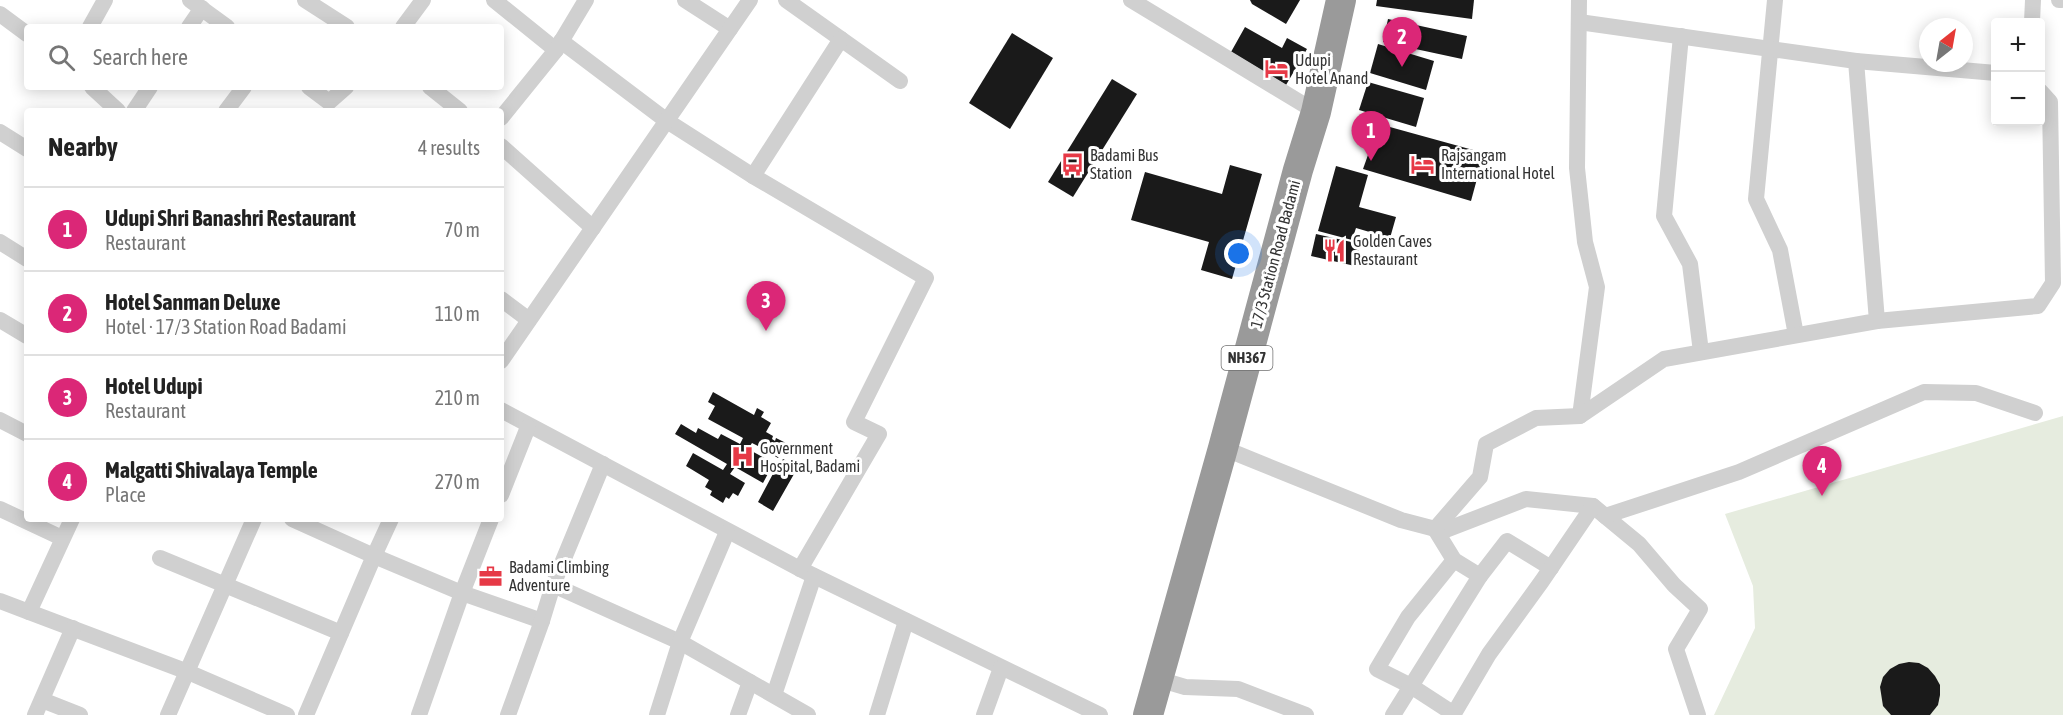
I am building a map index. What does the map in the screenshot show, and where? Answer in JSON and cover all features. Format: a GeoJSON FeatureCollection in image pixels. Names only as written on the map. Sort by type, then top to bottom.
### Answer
{"type":"FeatureCollection","features":[{"type":"Feature","properties":{"kind":"highway","name":"17/3 Station Road Badami"},"geometry":{"type":"LineString","coordinates":[[1148,715],[1316,112],[1341,0]]}},
{"type":"Feature","properties":{"kind":"street"},"geometry":{"type":"LineString","coordinates":[[6,0],[0,12],[24,32]]}},
{"type":"Feature","properties":{"kind":"street"},"geometry":{"type":"LineString","coordinates":[[92,24],[105,0]]}},
{"type":"Feature","properties":{"kind":"street"},"geometry":{"type":"LineString","coordinates":[[305,0],[342,24]]}},
{"type":"Feature","properties":{"kind":"street"},"geometry":{"type":"LineString","coordinates":[[405,24],[423,0]]}},
{"type":"Feature","properties":{"kind":"street"},"geometry":{"type":"LineString","coordinates":[[494,0],[667,121],[753,176],[926,278],[854,422],[879,434],[807,573],[774,695]]}},
{"type":"Feature","properties":{"kind":"street"},"geometry":{"type":"LineString","coordinates":[[504,114],[559,45],[586,0]]}},
{"type":"Feature","properties":{"kind":"street"},"geometry":{"type":"LineString","coordinates":[[684,0],[730,29]]}},
{"type":"Feature","properties":{"kind":"street"},"geometry":{"type":"LineString","coordinates":[[504,357],[750,0]]}},
{"type":"Feature","properties":{"kind":"street"},"geometry":{"type":"LineString","coordinates":[[786,0],[900,81]]}},
{"type":"Feature","properties":{"kind":"street"},"geometry":{"type":"LineString","coordinates":[[1131,0],[1316,112]]}},
{"type":"Feature","properties":{"kind":"street"},"geometry":{"type":"LineString","coordinates":[[1579,0],[1577,168],[1585,242],[1597,287],[1580,416]]}},
{"type":"Feature","properties":{"kind":"street"},"geometry":{"type":"LineString","coordinates":[[1775,0],[1756,199],[1780,250],[1796,335]]}},
{"type":"Feature","properties":{"kind":"street"},"geometry":{"type":"LineString","coordinates":[[2032,18],[2033,0]]}},
{"type":"Feature","properties":{"kind":"street"},"geometry":{"type":"LineString","coordinates":[[190,24],[196,4],[223,24]]}},
{"type":"Feature","properties":{"kind":"street"},"geometry":{"type":"LineString","coordinates":[[1579,22],[1856,61],[1991,73]]}},
{"type":"Feature","properties":{"kind":"street"},"geometry":{"type":"LineString","coordinates":[[1681,36],[1664,216],[1690,264],[1701,352]]}},
{"type":"Feature","properties":{"kind":"street"},"geometry":{"type":"LineString","coordinates":[[753,176],[841,39]]}},
{"type":"Feature","properties":{"kind":"street"},"geometry":{"type":"LineString","coordinates":[[1856,61],[1877,321]]}},
{"type":"Feature","properties":{"kind":"street"},"geometry":{"type":"LineString","coordinates":[[95,90],[115,108]]}},
{"type":"Feature","properties":{"kind":"street"},"geometry":{"type":"LineString","coordinates":[[136,108],[148,90]]}},
{"type":"Feature","properties":{"kind":"street"},"geometry":{"type":"LineString","coordinates":[[228,108],[242,90]]}},
{"type":"Feature","properties":{"kind":"street"},"geometry":{"type":"LineString","coordinates":[[312,90],[325,106],[343,90]]}},
{"type":"Feature","properties":{"kind":"street"},"geometry":{"type":"LineString","coordinates":[[434,90],[455,108]]}},
{"type":"Feature","properties":{"kind":"street"},"geometry":{"type":"LineString","coordinates":[[1435,529],[1480,477],[1486,444],[1536,418],[1580,416],[1664,359],[1877,321],[2038,306],[2053,283],[2049,102],[2045,97]]}},
{"type":"Feature","properties":{"kind":"street"},"geometry":{"type":"LineString","coordinates":[[0,132],[24,147]]}},
{"type":"Feature","properties":{"kind":"street"},"geometry":{"type":"LineString","coordinates":[[504,149],[593,228]]}},
{"type":"Feature","properties":{"kind":"street"},"geometry":{"type":"LineString","coordinates":[[0,242],[24,257]]}},
{"type":"Feature","properties":{"kind":"street"},"geometry":{"type":"LineString","coordinates":[[504,302],[529,320]]}},
{"type":"Feature","properties":{"kind":"street"},"geometry":{"type":"LineString","coordinates":[[0,320],[24,334]]}},
{"type":"Feature","properties":{"kind":"street"},"geometry":{"type":"LineString","coordinates":[[1223,448],[1401,520],[1443,531],[1526,499],[1599,511],[1739,472],[1924,392],[1976,393],[2035,413]]}},
{"type":"Feature","properties":{"kind":"street"},"geometry":{"type":"LineString","coordinates":[[504,412],[807,573],[1100,715]]}},
{"type":"Feature","properties":{"kind":"street"},"geometry":{"type":"LineString","coordinates":[[0,420],[24,432]]}},
{"type":"Feature","properties":{"kind":"street"},"geometry":{"type":"LineString","coordinates":[[504,487],[528,426]]}},
{"type":"Feature","properties":{"kind":"street"},"geometry":{"type":"LineString","coordinates":[[508,715],[553,585],[603,464]]}},
{"type":"Feature","properties":{"kind":"street"},"geometry":{"type":"LineString","coordinates":[[0,509],[24,520]]}},
{"type":"Feature","properties":{"kind":"street"},"geometry":{"type":"LineString","coordinates":[[1454,560],[1408,616],[1377,669],[1411,686],[1453,714],[1489,654],[1551,568],[1599,511]]}},
{"type":"Feature","properties":{"kind":"street"},"geometry":{"type":"LineString","coordinates":[[1599,511],[1639,544],[1674,585],[1700,609],[1676,649],[1698,715]]}},
{"type":"Feature","properties":{"kind":"street"},"geometry":{"type":"LineString","coordinates":[[28,522],[62,538]]}},
{"type":"Feature","properties":{"kind":"street"},"geometry":{"type":"LineString","coordinates":[[29,612],[70,522]]}},
{"type":"Feature","properties":{"kind":"street"},"geometry":{"type":"LineString","coordinates":[[168,715],[253,522]]}},
{"type":"Feature","properties":{"kind":"street"},"geometry":{"type":"LineString","coordinates":[[299,522],[462,593],[542,621]]}},
{"type":"Feature","properties":{"kind":"street"},"geometry":{"type":"LineString","coordinates":[[306,715],[390,522]]}},
{"type":"Feature","properties":{"kind":"street"},"geometry":{"type":"LineString","coordinates":[[419,715],[490,522]]}},
{"type":"Feature","properties":{"kind":"street"},"geometry":{"type":"LineString","coordinates":[[1435,529],[1454,560],[1480,576]]}},
{"type":"Feature","properties":{"kind":"street"},"geometry":{"type":"LineString","coordinates":[[657,715],[680,642],[727,532]]}},
{"type":"Feature","properties":{"kind":"street"},"geometry":{"type":"LineString","coordinates":[[1393,715],[1480,576],[1507,541],[1551,568]]}},
{"type":"Feature","properties":{"kind":"street"},"geometry":{"type":"LineString","coordinates":[[160,558],[341,633]]}},
{"type":"Feature","properties":{"kind":"street"},"geometry":{"type":"LineString","coordinates":[[553,585],[680,642],[808,715]]}},
{"type":"Feature","properties":{"kind":"street"},"geometry":{"type":"LineString","coordinates":[[1,604],[29,612],[188,672],[287,715]]}},
{"type":"Feature","properties":{"kind":"street"},"geometry":{"type":"LineString","coordinates":[[877,715],[906,621]]}},
{"type":"Feature","properties":{"kind":"street"},"geometry":{"type":"LineString","coordinates":[[73,628],[39,707],[80,715]]}},
{"type":"Feature","properties":{"kind":"street"},"geometry":{"type":"LineString","coordinates":[[984,715],[1001,668]]}},
{"type":"Feature","properties":{"kind":"street"},"geometry":{"type":"LineString","coordinates":[[1158,679],[1185,687],[1238,689],[1306,715]]}},
{"type":"Feature","properties":{"kind":"street"},"geometry":{"type":"LineString","coordinates":[[738,715],[750,682]]}},
{"type":"Feature","properties":{"kind":"shaded area"},"geometry":{"type":"Polygon","coordinates":[[[2063,416],[2063,715],[1714,715],[1755,628],[1753,586],[1725,514],[2063,416]]]}},
{"type":"Feature","properties":{"kind":"building"},"geometry":{"type":"Polygon","coordinates":[[[1250,0],[1300,0],[1286,24],[1252,4],[1250,0]]]}},
{"type":"Feature","properties":{"kind":"building"},"geometry":{"type":"Polygon","coordinates":[[[1377,0],[1474,0],[1472,19],[1376,6],[1377,0]]]}},
{"type":"Feature","properties":{"kind":"building"},"geometry":{"type":"Polygon","coordinates":[[[1388,19],[1467,36],[1462,59],[1383,42],[1388,19]]]}},
{"type":"Feature","properties":{"kind":"building","name":"Udupi Hotel Anand"},"geometry":{"type":"Polygon","coordinates":[[[1245,27],[1282,48],[1287,38],[1307,49],[1286,85],[1231,52],[1245,27]]]}},
{"type":"Feature","properties":{"kind":"building"},"geometry":{"type":"Polygon","coordinates":[[[1012,33],[1053,58],[1010,129],[969,103],[1012,33]]]}},
{"type":"Feature","properties":{"kind":"building"},"geometry":{"type":"Polygon","coordinates":[[[1378,44],[1434,61],[1426,90],[1370,73],[1378,44]]]}},
{"type":"Feature","properties":{"kind":"building"},"geometry":{"type":"Polygon","coordinates":[[[1112,79],[1137,94],[1073,197],[1048,182],[1112,79]]]}},
{"type":"Feature","properties":{"kind":"building"},"geometry":{"type":"Polygon","coordinates":[[[1368,82],[1424,98],[1416,127],[1359,110],[1368,82]]]}},
{"type":"Feature","properties":{"kind":"building","name":"Rajsangam International Hotel"},"geometry":{"type":"Polygon","coordinates":[[[1379,124],[1484,153],[1471,201],[1363,169],[1379,124]]]}},
{"type":"Feature","properties":{"kind":"building"},"geometry":{"type":"Polygon","coordinates":[[[1230,165],[1262,174],[1232,279],[1201,270],[1209,242],[1131,220],[1145,172],[1222,194],[1230,165]]]}},
{"type":"Feature","properties":{"kind":"building"},"geometry":{"type":"Polygon","coordinates":[[[1336,166],[1368,175],[1359,207],[1396,217],[1390,238],[1356,228],[1352,240],[1318,231],[1336,166]]]}},
{"type":"Feature","properties":{"kind":"building","name":"Golden Caves Restaurant"},"geometry":{"type":"Polygon","coordinates":[[[1316,234],[1360,244],[1355,266],[1311,256],[1316,234]]]}},
{"type":"Feature","properties":{"kind":"building"},"geometry":{"type":"Polygon","coordinates":[[[713,392],[754,415],[757,408],[764,412],[761,417],[771,423],[766,432],[773,436],[772,439],[775,441],[776,438],[786,443],[778,458],[768,452],[770,449],[768,447],[766,450],[752,443],[748,449],[779,466],[783,459],[798,467],[773,511],[758,502],[775,470],[771,468],[763,483],[735,467],[730,474],[745,483],[738,496],[733,493],[729,499],[726,497],[723,503],[710,495],[712,491],[705,487],[709,480],[686,466],[693,453],[723,470],[727,464],[675,434],[681,424],[696,433],[698,428],[718,439],[721,434],[740,444],[743,438],[708,419],[715,406],[708,402],[713,392]]]}},
{"type":"Feature","properties":{"kind":"building"},"geometry":{"type":"Polygon","coordinates":[[[1909,662],[1919,663],[1928,668],[1940,685],[1938,705],[1930,715],[1891,715],[1883,706],[1880,687],[1883,677],[1890,669],[1909,662]]]}},
{"type":"Feature","properties":{"kind":"place","name":"Hotel Sanman Deluxe"},"geometry":{"type":"Point","coordinates":[1402,67]}},
{"type":"Feature","properties":{"kind":"place","name":"Udupi Hotel Anand"},"geometry":{"type":"Point","coordinates":[1277,69]}},
{"type":"Feature","properties":{"kind":"place","name":"Udupi Shri Banashri Restaurant"},"geometry":{"type":"Point","coordinates":[1371,161]}},
{"type":"Feature","properties":{"kind":"place","name":"Badami Bus Station"},"geometry":{"type":"Point","coordinates":[1072,164]}},
{"type":"Feature","properties":{"kind":"place","name":"Rajsangam International Hotel"},"geometry":{"type":"Point","coordinates":[1423,164]}},
{"type":"Feature","properties":{"kind":"place","name":"Golden Caves Restaurant"},"geometry":{"type":"Point","coordinates":[1335,250]}},
{"type":"Feature","properties":{"kind":"place","name":"Hotel Udupi"},"geometry":{"type":"Point","coordinates":[766,331]}},
{"type":"Feature","properties":{"kind":"place","name":"Government Hospital, Badami"},"geometry":{"type":"Point","coordinates":[742,457]}},
{"type":"Feature","properties":{"kind":"place","name":"Malgatti Shivalaya Temple"},"geometry":{"type":"Point","coordinates":[1822,496]}},
{"type":"Feature","properties":{"kind":"place","name":"Badami Climbing Adventure"},"geometry":{"type":"Point","coordinates":[491,576]}}]}
